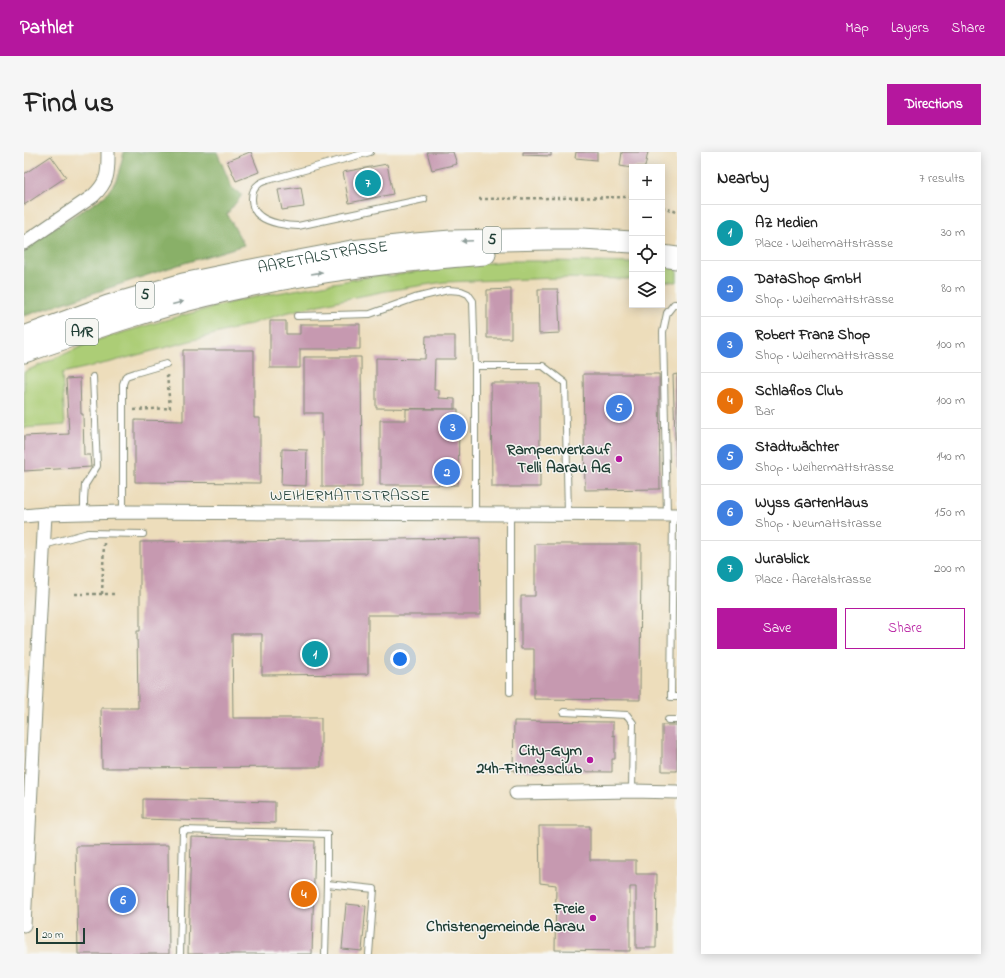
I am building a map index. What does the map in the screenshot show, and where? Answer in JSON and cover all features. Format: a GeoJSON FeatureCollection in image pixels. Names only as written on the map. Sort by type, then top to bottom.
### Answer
{"type":"FeatureCollection","features":[{"type":"Feature","properties":{"kind":"main road","name":"AARETALSTRASSE"},"geometry":{"type":"LineString","coordinates":[[24,337],[108,306],[183,284],[352,251],[415,244],[451,242],[548,239],[629,242]]}},
{"type":"Feature","properties":{"kind":"main road"},"geometry":{"type":"LineString","coordinates":[[665,245],[677,246]]}},
{"type":"Feature","properties":{"kind":"main road","name":"AARETALSTRASSE"},"geometry":{"type":"LineString","coordinates":[[24,352],[140,313],[204,296],[240,287],[356,267],[452,256],[488,254],[549,252],[629,254]]}},
{"type":"Feature","properties":{"kind":"main road"},"geometry":{"type":"LineString","coordinates":[[665,256],[677,258]]}},
{"type":"Feature","properties":{"kind":"main road","name":"5"},"geometry":{"type":"LineString","coordinates":[[24,326],[108,306]]}},
{"type":"Feature","properties":{"kind":"main road","name":"AARETALSTRASSE"},"geometry":{"type":"LineString","coordinates":[[24,365],[140,313]]}},
{"type":"Feature","properties":{"kind":"street"},"geometry":{"type":"LineString","coordinates":[[24,243],[93,196],[102,188],[108,174],[108,152]]}},
{"type":"Feature","properties":{"kind":"street","name":"WEIHERMATTSTRASSE"},"geometry":{"type":"LineString","coordinates":[[24,516],[123,512],[672,515]]}},
{"type":"Feature","properties":{"kind":"street"},"geometry":{"type":"LineString","coordinates":[[24,925],[45,514]]}},
{"type":"Feature","properties":{"kind":"street"},"geometry":{"type":"LineString","coordinates":[[516,792],[677,792]]}},
{"type":"Feature","properties":{"kind":"lane"},"geometry":{"type":"LineString","coordinates":[[370,152],[258,184],[252,194],[254,211],[265,220],[288,226],[298,226],[424,199]]}},
{"type":"Feature","properties":{"kind":"lane"},"geometry":{"type":"LineString","coordinates":[[298,316],[370,314],[415,298],[442,291],[460,291],[468,294],[473,302],[475,366],[475,514]]}},
{"type":"Feature","properties":{"kind":"lane"},"geometry":{"type":"LineString","coordinates":[[677,304],[674,304],[666,312],[663,332],[672,515],[671,697],[677,697]]}},
{"type":"Feature","properties":{"kind":"lane"},"geometry":{"type":"LineString","coordinates":[[123,512],[123,384],[126,376],[135,372],[166,364]]}},
{"type":"Feature","properties":{"kind":"lane"},"geometry":{"type":"LineString","coordinates":[[475,366],[543,366],[565,383],[568,514]]}},
{"type":"Feature","properties":{"kind":"lane"},"geometry":{"type":"LineString","coordinates":[[84,513],[85,485],[97,466],[93,377]]}},
{"type":"Feature","properties":{"kind":"lane"},"geometry":{"type":"LineString","coordinates":[[510,514],[510,692]]}},
{"type":"Feature","properties":{"kind":"lane"},"geometry":{"type":"LineString","coordinates":[[44,545],[88,533],[143,534]]}},
{"type":"Feature","properties":{"kind":"lane"},"geometry":{"type":"LineString","coordinates":[[564,712],[627,715],[633,723],[632,791]]}},
{"type":"Feature","properties":{"kind":"lane"},"geometry":{"type":"LineString","coordinates":[[668,720],[677,720]]}},
{"type":"Feature","properties":{"kind":"lane"},"geometry":{"type":"LineString","coordinates":[[180,954],[183,830],[327,834],[325,954]]}},
{"type":"Feature","properties":{"kind":"lane"},"geometry":{"type":"LineString","coordinates":[[327,884],[374,889],[369,954]]}},
{"type":"Feature","properties":{"kind":"path"},"geometry":{"type":"LineString","coordinates":[[480,199],[629,197]]}},
{"type":"Feature","properties":{"kind":"path"},"geometry":{"type":"LineString","coordinates":[[665,208],[677,212]]}},
{"type":"Feature","properties":{"kind":"path"},"geometry":{"type":"LineString","coordinates":[[123,411],[170,408],[166,364]]}},
{"type":"Feature","properties":{"kind":"path"},"geometry":{"type":"LineString","coordinates":[[88,533],[104,542],[102,594]]}},
{"type":"Feature","properties":{"kind":"path"},"geometry":{"type":"LineString","coordinates":[[75,594],[117,594]]}},
{"type":"Feature","properties":{"kind":"green space"},"geometry":{"type":"Polygon","coordinates":[[[124,152],[217,152],[232,188],[242,195],[227,214],[244,245],[178,265],[24,316],[24,245],[106,195],[117,179],[124,152]]]}},
{"type":"Feature","properties":{"kind":"green space"},"geometry":{"type":"Polygon","coordinates":[[[507,261],[629,263],[629,279],[558,278],[444,282],[386,291],[285,313],[190,341],[111,362],[62,373],[65,425],[24,428],[24,372],[94,341],[244,299],[379,275],[390,276],[461,264],[507,261]]]}},
{"type":"Feature","properties":{"kind":"green space"},"geometry":{"type":"Polygon","coordinates":[[[665,266],[677,267],[677,282],[665,281],[665,266]]]}},
{"type":"Feature","properties":{"kind":"building"},"geometry":{"type":"Polygon","coordinates":[[[250,152],[259,172],[236,181],[227,161],[250,152]]]}},
{"type":"Feature","properties":{"kind":"building"},"geometry":{"type":"Polygon","coordinates":[[[427,152],[453,152],[457,164],[432,170],[427,152]]]}},
{"type":"Feature","properties":{"kind":"building"},"geometry":{"type":"Polygon","coordinates":[[[523,152],[551,152],[551,156],[523,155],[523,152]]]}},
{"type":"Feature","properties":{"kind":"building"},"geometry":{"type":"Polygon","coordinates":[[[576,152],[597,152],[597,160],[575,158],[576,152]]]}},
{"type":"Feature","properties":{"kind":"building"},"geometry":{"type":"Polygon","coordinates":[[[622,152],[648,152],[646,164],[629,164],[629,168],[620,166],[622,152]]]}},
{"type":"Feature","properties":{"kind":"building"},"geometry":{"type":"Polygon","coordinates":[[[51,156],[66,177],[24,205],[24,174],[51,156]]]}},
{"type":"Feature","properties":{"kind":"building"},"geometry":{"type":"Polygon","coordinates":[[[387,164],[393,194],[349,203],[343,172],[387,164]]]}},
{"type":"Feature","properties":{"kind":"building"},"geometry":{"type":"Polygon","coordinates":[[[301,187],[304,207],[282,210],[278,190],[301,187]]]}},
{"type":"Feature","properties":{"kind":"building"},"geometry":{"type":"Polygon","coordinates":[[[511,289],[511,338],[487,338],[487,290],[511,289]]]}},
{"type":"Feature","properties":{"kind":"building"},"geometry":{"type":"Polygon","coordinates":[[[538,289],[558,289],[560,333],[539,334],[538,289]]]}},
{"type":"Feature","properties":{"kind":"building"},"geometry":{"type":"Polygon","coordinates":[[[270,321],[286,321],[286,334],[300,334],[300,324],[360,324],[360,349],[300,349],[300,368],[270,368],[270,321]]]}},
{"type":"Feature","properties":{"kind":"building"},"geometry":{"type":"Polygon","coordinates":[[[426,336],[455,336],[455,359],[435,359],[434,390],[439,390],[439,398],[455,399],[455,409],[376,408],[376,358],[425,359],[426,336]]]}},
{"type":"Feature","properties":{"kind":"building"},"geometry":{"type":"Polygon","coordinates":[[[183,350],[254,350],[254,418],[260,418],[260,483],[135,482],[135,420],[183,421],[183,350]]]}},
{"type":"Feature","properties":{"kind":"building"},"geometry":{"type":"Polygon","coordinates":[[[304,357],[361,357],[362,487],[322,487],[322,413],[304,413],[304,357]]]}},
{"type":"Feature","properties":{"kind":"building"},"geometry":{"type":"Polygon","coordinates":[[[583,374],[659,374],[660,489],[585,490],[583,374]]]}},
{"type":"Feature","properties":{"kind":"building"},"geometry":{"type":"Polygon","coordinates":[[[677,374],[677,467],[676,467],[673,375],[677,374]]]}},
{"type":"Feature","properties":{"kind":"building"},"geometry":{"type":"Polygon","coordinates":[[[80,378],[84,455],[90,455],[91,467],[24,471],[24,436],[69,434],[66,379],[80,378]]]}},
{"type":"Feature","properties":{"kind":"building"},"geometry":{"type":"Polygon","coordinates":[[[491,383],[540,383],[540,487],[492,487],[491,383]]]}},
{"type":"Feature","properties":{"kind":"building"},"geometry":{"type":"Polygon","coordinates":[[[406,409],[458,409],[458,485],[380,485],[380,420],[406,420],[406,409]]]}},
{"type":"Feature","properties":{"kind":"building"},"geometry":{"type":"Polygon","coordinates":[[[282,449],[307,450],[306,486],[281,485],[282,449]]]}},
{"type":"Feature","properties":{"kind":"building"},"geometry":{"type":"Polygon","coordinates":[[[480,538],[481,615],[368,615],[368,674],[262,675],[262,634],[232,634],[233,718],[321,718],[321,767],[102,768],[101,708],[138,708],[137,631],[140,631],[140,542],[480,538]]]}},
{"type":"Feature","properties":{"kind":"building"},"geometry":{"type":"Polygon","coordinates":[[[535,544],[641,544],[640,700],[534,699],[534,649],[521,649],[521,596],[535,596],[535,544]]]}},
{"type":"Feature","properties":{"kind":"building"},"geometry":{"type":"Polygon","coordinates":[[[514,721],[613,722],[613,736],[615,735],[615,759],[612,759],[612,772],[513,771],[514,721]]]}},
{"type":"Feature","properties":{"kind":"building"},"geometry":{"type":"Polygon","coordinates":[[[662,725],[677,725],[677,771],[662,771],[662,725]]]}},
{"type":"Feature","properties":{"kind":"building"},"geometry":{"type":"Polygon","coordinates":[[[143,799],[275,802],[275,823],[143,819],[143,799]]]}},
{"type":"Feature","properties":{"kind":"building","name":"Freie Christengemeinde Aarau"},"geometry":{"type":"Polygon","coordinates":[[[539,826],[590,826],[590,860],[636,860],[636,874],[657,874],[656,948],[636,948],[636,887],[630,887],[630,951],[555,950],[556,885],[540,883],[539,826]]]}},
{"type":"Feature","properties":{"kind":"building"},"geometry":{"type":"Polygon","coordinates":[[[191,837],[315,841],[312,954],[188,954],[191,837]]]}},
{"type":"Feature","properties":{"kind":"building"},"geometry":{"type":"Polygon","coordinates":[[[168,845],[169,954],[78,954],[76,846],[168,845]]]}},
{"type":"Feature","properties":{"kind":"building"},"geometry":{"type":"Polygon","coordinates":[[[346,904],[366,906],[362,951],[342,949],[346,904]]]}},
{"type":"Feature","properties":{"kind":"place","name":"Jurablick"},"geometry":{"type":"Point","coordinates":[368,183]}},
{"type":"Feature","properties":{"kind":"place","name":"Stadtwächter"},"geometry":{"type":"Point","coordinates":[619,408]}},
{"type":"Feature","properties":{"kind":"place","name":"Robert Franz Shop"},"geometry":{"type":"Point","coordinates":[453,427]}},
{"type":"Feature","properties":{"kind":"place","name":"Rampenverkauf Telli Aarau AG"},"geometry":{"type":"Point","coordinates":[619,459]}},
{"type":"Feature","properties":{"kind":"place","name":"DataShop GmbH"},"geometry":{"type":"Point","coordinates":[447,472]}},
{"type":"Feature","properties":{"kind":"place","name":"AZ Medien"},"geometry":{"type":"Point","coordinates":[315,654]}},
{"type":"Feature","properties":{"kind":"place","name":"City-Gym 24h-Fitnessclub"},"geometry":{"type":"Point","coordinates":[590,760]}},
{"type":"Feature","properties":{"kind":"place","name":"Schlaflos Club"},"geometry":{"type":"Point","coordinates":[304,894]}},
{"type":"Feature","properties":{"kind":"place","name":"Wyss GartenHaus"},"geometry":{"type":"Point","coordinates":[123,900]}},
{"type":"Feature","properties":{"kind":"place","name":"Freie Christengemeinde Aarau"},"geometry":{"type":"Point","coordinates":[593,918]}}]}
